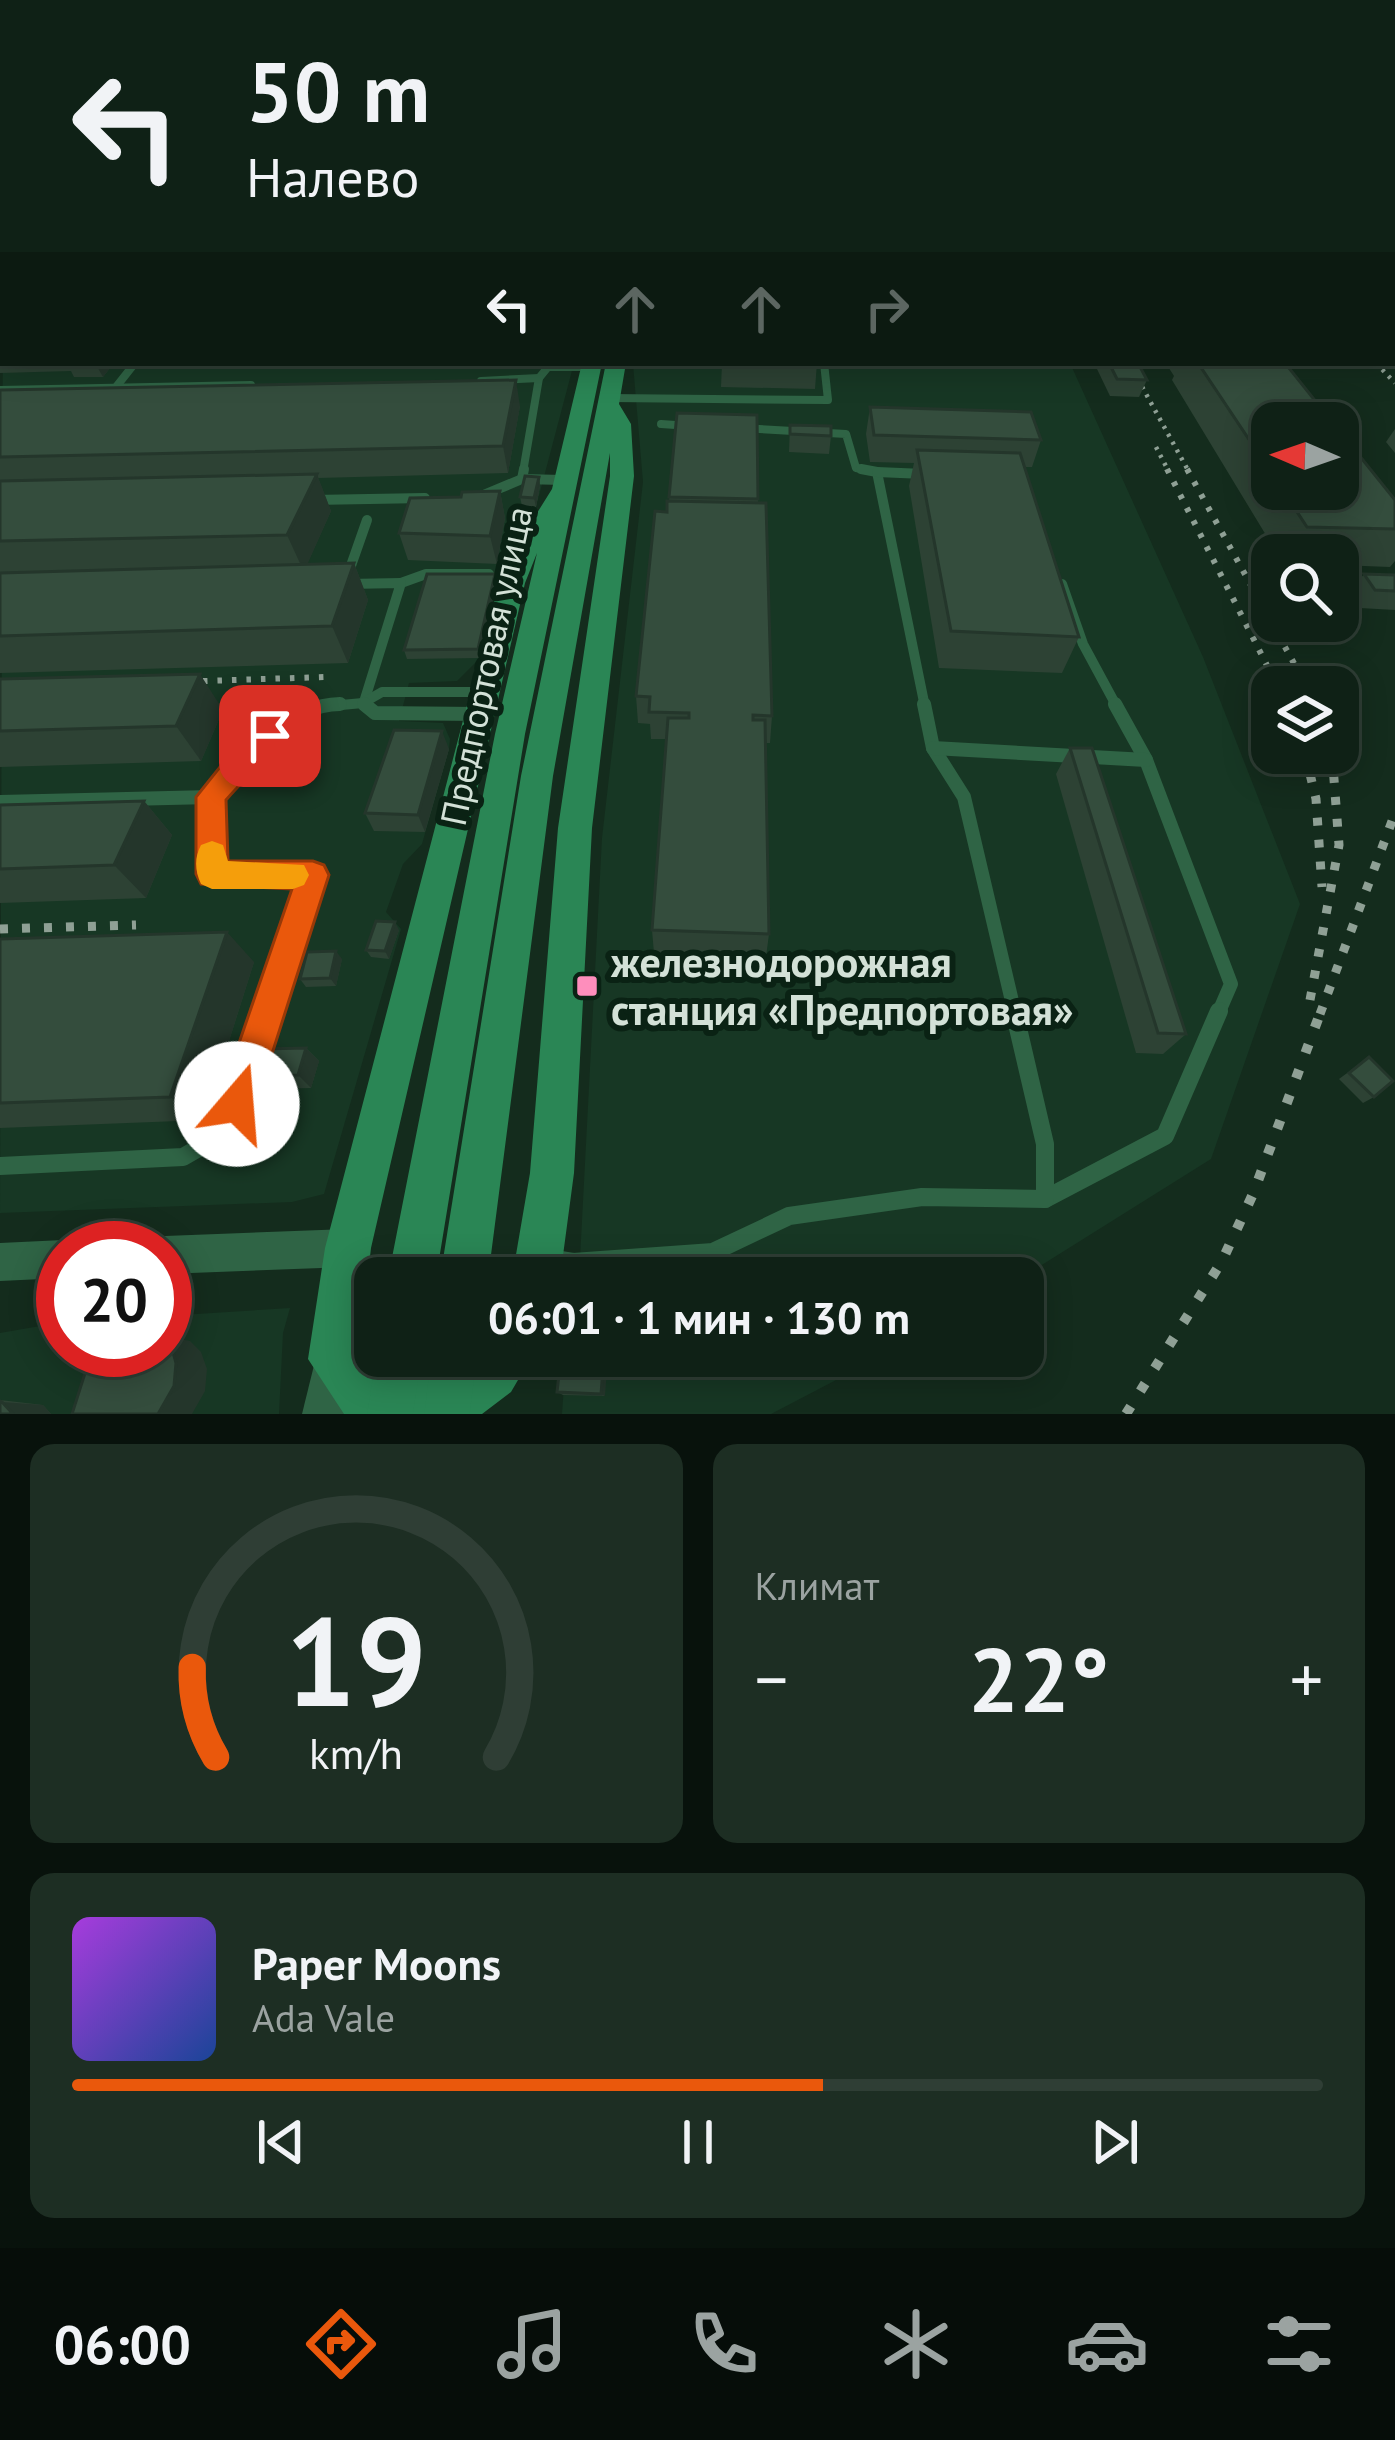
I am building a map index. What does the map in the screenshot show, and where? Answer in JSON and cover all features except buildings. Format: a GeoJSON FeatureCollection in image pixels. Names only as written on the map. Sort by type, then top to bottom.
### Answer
{"type":"FeatureCollection","features":[{"type":"Feature","properties":{"kind":"main road","name":"Предпортовая улица"},"geometry":{"type":"LineString","coordinates":[[416,1257],[462,985],[562,487],[592,366]]}},
{"type":"Feature","properties":{"kind":"main road","name":"Предпортовая улица"},"geometry":{"type":"LineString","coordinates":[[467,1257],[563,626],[615,366]]}},
{"type":"Feature","properties":{"kind":"main road"},"geometry":{"type":"LineString","coordinates":[[540,1257],[552,1173],[571,866],[622,476],[620,424],[609,398]]}},
{"type":"Feature","properties":{"kind":"main road"},"geometry":{"type":"LineString","coordinates":[[490,1377],[477,1394],[422,1412],[367,1403],[333,1359],[348,1248],[517,566],[562,487]]}},
{"type":"Feature","properties":{"kind":"main road"},"geometry":{"type":"LineString","coordinates":[[408,1377],[422,1412]]}},
{"type":"Feature","properties":{"kind":"main road"},"geometry":{"type":"LineString","coordinates":[[422,1412],[442,1377]]}},
{"type":"Feature","properties":{"kind":"street"},"geometry":{"type":"LineString","coordinates":[[192,1254],[348,1248]]}},
{"type":"Feature","properties":{"kind":"street"},"geometry":{"type":"LineString","coordinates":[[0,1262],[36,1260]]}},
{"type":"Feature","properties":{"kind":"street"},"geometry":{"type":"LineString","coordinates":[[323,1414],[333,1359]]}},
{"type":"Feature","properties":{"kind":"lane"},"geometry":{"type":"LineString","coordinates":[[116,387],[133,366]]}},
{"type":"Feature","properties":{"kind":"lane"},"geometry":{"type":"LineString","coordinates":[[522,479],[539,378],[548,367],[570,366]]}},
{"type":"Feature","properties":{"kind":"lane"},"geometry":{"type":"LineString","coordinates":[[609,398],[829,400],[824,366]]}},
{"type":"Feature","properties":{"kind":"lane"},"geometry":{"type":"LineString","coordinates":[[475,381],[539,378]]}},
{"type":"Feature","properties":{"kind":"lane"},"geometry":{"type":"LineString","coordinates":[[0,390],[274,385]]}},
{"type":"Feature","properties":{"kind":"lane"},"geometry":{"type":"LineString","coordinates":[[661,424],[707,427]]}},
{"type":"Feature","properties":{"kind":"lane"},"geometry":{"type":"LineString","coordinates":[[730,428],[846,434],[856,468],[940,475]]}},
{"type":"Feature","properties":{"kind":"lane"},"geometry":{"type":"LineString","coordinates":[[877,472],[933,748],[964,797],[1045,1144],[1045,1199]]}},
{"type":"Feature","properties":{"kind":"lane"},"geometry":{"type":"LineString","coordinates":[[478,497],[522,479],[562,487]]}},
{"type":"Feature","properties":{"kind":"lane"},"geometry":{"type":"LineString","coordinates":[[287,500],[431,498]]}},
{"type":"Feature","properties":{"kind":"lane"},"geometry":{"type":"LineString","coordinates":[[345,584],[367,520]]}},
{"type":"Feature","properties":{"kind":"lane"},"geometry":{"type":"LineString","coordinates":[[643,1257],[713,1252],[789,1216],[922,1197],[1045,1199],[1165,1136],[1231,983],[1146,760],[1083,644],[1054,562]]}},
{"type":"Feature","properties":{"kind":"lane"},"geometry":{"type":"LineString","coordinates":[[322,585],[401,583],[426,574],[489,574]]}},
{"type":"Feature","properties":{"kind":"lane"},"geometry":{"type":"LineString","coordinates":[[363,703],[401,583]]}},
{"type":"Feature","properties":{"kind":"lane"},"geometry":{"type":"LineString","coordinates":[[0,1166],[183,1157],[216,1138],[237,1104],[313,875],[212,874],[211,797],[250,750],[289,721],[325,704],[363,703],[382,692],[485,703]]}},
{"type":"Feature","properties":{"kind":"lane"},"geometry":{"type":"LineString","coordinates":[[363,703],[376,713],[485,703]]}},
{"type":"Feature","properties":{"kind":"lane"},"geometry":{"type":"LineString","coordinates":[[933,748],[1146,760]]}},
{"type":"Feature","properties":{"kind":"lane"},"geometry":{"type":"LineString","coordinates":[[0,802],[211,797]]}},
{"type":"Feature","properties":{"kind":"shaded area"},"geometry":{"type":"Polygon","coordinates":[[[3,366],[573,366],[536,507],[504,558],[480,658],[457,681],[409,683],[399,721],[443,723],[449,749],[422,844],[403,864],[386,912],[401,929],[324,1194],[292,1202],[0,1213],[3,366]]]}},
{"type":"Feature","properties":{"kind":"shaded area"},"geometry":{"type":"Polygon","coordinates":[[[633,366],[1071,366],[1203,657],[1300,904],[1211,1159],[1044,1264],[1044,1257],[580,1257],[602,838],[643,482],[633,366]]]}},
{"type":"Feature","properties":{"kind":"shaded area"},"geometry":{"type":"Polygon","coordinates":[[[290,1308],[283,1333],[279,1414],[0,1414],[0,1333],[36,1327],[36,1377],[192,1377],[192,1314],[290,1308]]]}},
{"type":"Feature","properties":{"kind":"shaded area"},"geometry":{"type":"Polygon","coordinates":[[[565,1377],[842,1377],[771,1414],[562,1414],[565,1377]]]}},
{"type":"Feature","properties":{"kind":"railway"},"geometry":{"type":"LineString","coordinates":[[1131,366],[1189,472]]}},
{"type":"Feature","properties":{"kind":"railway"},"geometry":{"type":"LineString","coordinates":[[1379,366],[1395,383]]}},
{"type":"Feature","properties":{"kind":"railway"},"geometry":{"type":"LineString","coordinates":[[1156,447],[1169,472]]}},
{"type":"Feature","properties":{"kind":"railway"},"geometry":{"type":"LineString","coordinates":[[1167,469],[1267,666]]}},
{"type":"Feature","properties":{"kind":"railway"},"geometry":{"type":"LineString","coordinates":[[1187,469],[1295,666]]}},
{"type":"Feature","properties":{"kind":"railway"},"geometry":{"type":"LineString","coordinates":[[174,682],[324,677]]}},
{"type":"Feature","properties":{"kind":"railway"},"geometry":{"type":"LineString","coordinates":[[1310,774],[1322,887]]}},
{"type":"Feature","properties":{"kind":"railway"},"geometry":{"type":"LineString","coordinates":[[1310,1000],[1339,845],[1334,774]]}},
{"type":"Feature","properties":{"kind":"railway"},"geometry":{"type":"LineString","coordinates":[[1320,1014],[1395,813]]}},
{"type":"Feature","properties":{"kind":"railway"},"geometry":{"type":"LineString","coordinates":[[0,929],[136,925]]}},
{"type":"Feature","properties":{"kind":"railway"},"geometry":{"type":"LineString","coordinates":[[1126,1414],[1222,1261],[1253,1194],[1321,1011]]}},
{"type":"Feature","properties":{"kind":"slow traffic"},"geometry":{"type":"LineString","coordinates":[[212,854],[212,874],[293,875]]}},
{"type":"Feature","properties":{"kind":"place","name":"железнодорожная станция «Предпортовая»"},"geometry":{"type":"Point","coordinates":[587,986]}},
{"type":"Feature","properties":{"kind":"route"},"geometry":{"type":"LineString","coordinates":[[237,1104],[313,875],[212,874],[211,797],[250,750],[270,736]]}}]}
